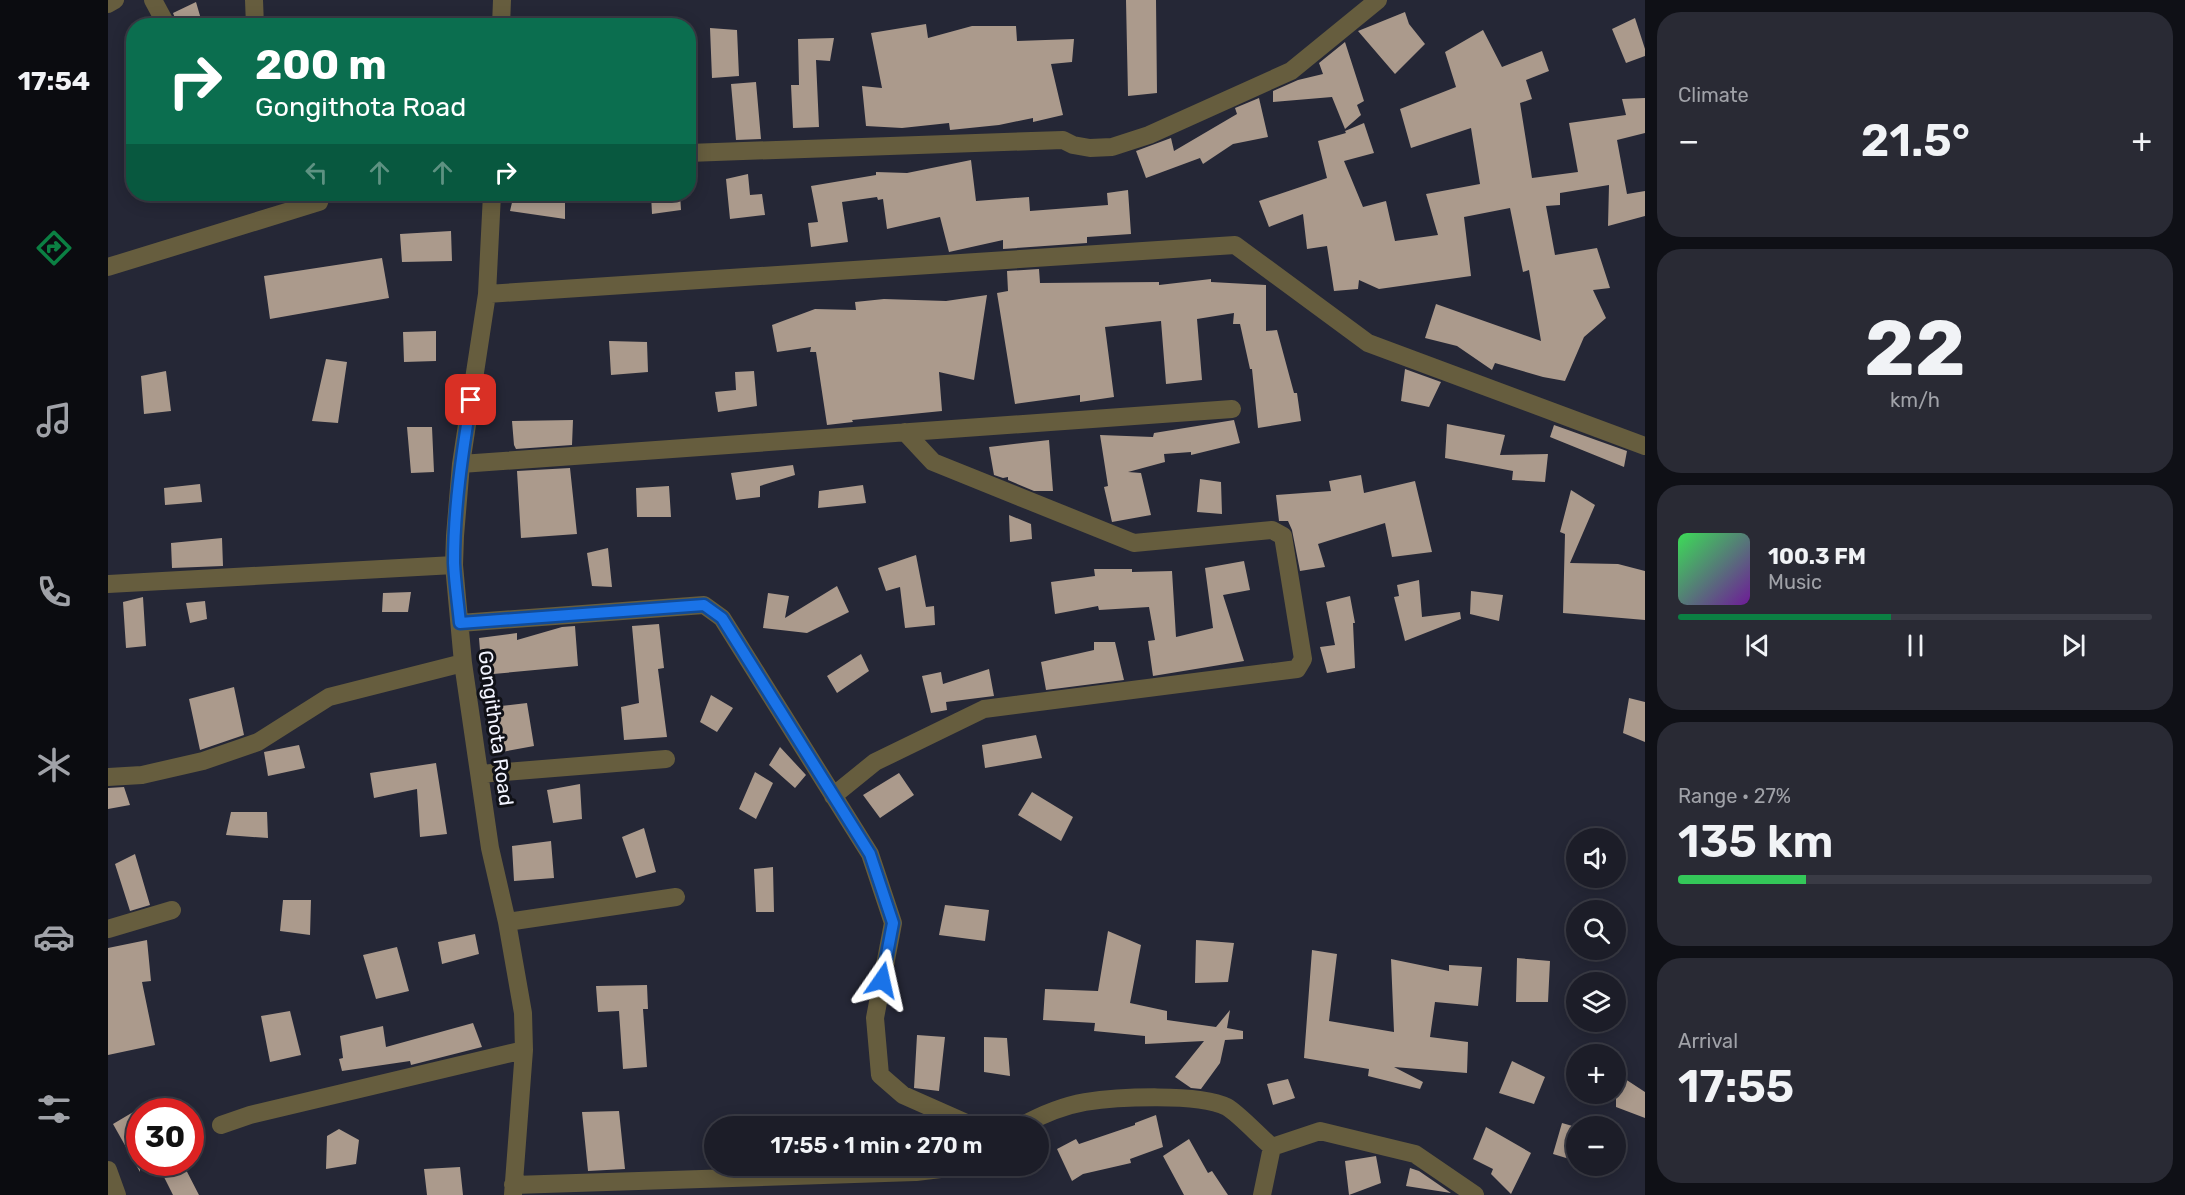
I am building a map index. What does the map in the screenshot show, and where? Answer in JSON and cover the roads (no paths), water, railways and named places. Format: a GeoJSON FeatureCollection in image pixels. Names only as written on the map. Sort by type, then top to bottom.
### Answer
{"type":"FeatureCollection","features":[{"type":"Feature","properties":{"kind":"street"},"geometry":{"type":"LineString","coordinates":[[108,4],[115,0]]}},
{"type":"Feature","properties":{"kind":"street"},"geometry":{"type":"LineString","coordinates":[[153,0],[163,18]]}},
{"type":"Feature","properties":{"kind":"street"},"geometry":{"type":"LineString","coordinates":[[254,0],[255,18]]}},
{"type":"Feature","properties":{"kind":"street"},"geometry":{"type":"LineString","coordinates":[[501,0],[501,18]]}},
{"type":"Feature","properties":{"kind":"street"},"geometry":{"type":"LineString","coordinates":[[696,153],[1062,140],[1090,148],[1112,147],[1149,135],[1291,71],[1378,0]]}},
{"type":"Feature","properties":{"kind":"street"},"geometry":{"type":"LineString","coordinates":[[108,267],[319,201]]}},
{"type":"Feature","properties":{"kind":"street","name":"Gongithota Road"},"geometry":{"type":"LineString","coordinates":[[492,201],[487,294],[461,464],[454,536],[454,565],[463,663],[490,848],[524,1013],[524,1050],[513,1190]]}},
{"type":"Feature","properties":{"kind":"street"},"geometry":{"type":"LineString","coordinates":[[487,294],[1235,244],[1368,343],[1645,446]]}},
{"type":"Feature","properties":{"kind":"street"},"geometry":{"type":"LineString","coordinates":[[461,464],[1232,409]]}},
{"type":"Feature","properties":{"kind":"street"},"geometry":{"type":"LineString","coordinates":[[833,796],[875,762],[984,709],[1297,669],[1303,659],[1283,536],[1272,530],[1134,543],[933,462],[905,432]]}},
{"type":"Feature","properties":{"kind":"street"},"geometry":{"type":"LineString","coordinates":[[108,584],[454,565]]}},
{"type":"Feature","properties":{"kind":"street"},"geometry":{"type":"LineString","coordinates":[[460,623],[704,605],[722,618],[870,854],[893,923],[875,1018],[880,1075],[903,1095],[950,1116]]}},
{"type":"Feature","properties":{"kind":"street"},"geometry":{"type":"LineString","coordinates":[[108,777],[142,775],[203,761],[258,742],[329,697],[463,663]]}},
{"type":"Feature","properties":{"kind":"street"},"geometry":{"type":"LineString","coordinates":[[480,774],[666,759]]}},
{"type":"Feature","properties":{"kind":"street"},"geometry":{"type":"LineString","coordinates":[[507,922],[676,897]]}},
{"type":"Feature","properties":{"kind":"street"},"geometry":{"type":"LineString","coordinates":[[108,929],[172,910]]}},
{"type":"Feature","properties":{"kind":"street"},"geometry":{"type":"LineString","coordinates":[[221,1125],[250,1115],[524,1050]]}},
{"type":"Feature","properties":{"kind":"street"},"geometry":{"type":"LineString","coordinates":[[1038,1116],[1085,1102],[1146,1098],[1197,1098],[1227,1107],[1272,1147]]}},
{"type":"Feature","properties":{"kind":"street"},"geometry":{"type":"LineString","coordinates":[[1272,1147],[1320,1131],[1415,1154],[1475,1195]]}},
{"type":"Feature","properties":{"kind":"street"},"geometry":{"type":"LineString","coordinates":[[1262,1195],[1272,1147]]}},
{"type":"Feature","properties":{"kind":"street"},"geometry":{"type":"LineString","coordinates":[[108,1170],[117,1195]]}},
{"type":"Feature","properties":{"kind":"street"},"geometry":{"type":"LineString","coordinates":[[513,1190],[826,1176]]}}]}
